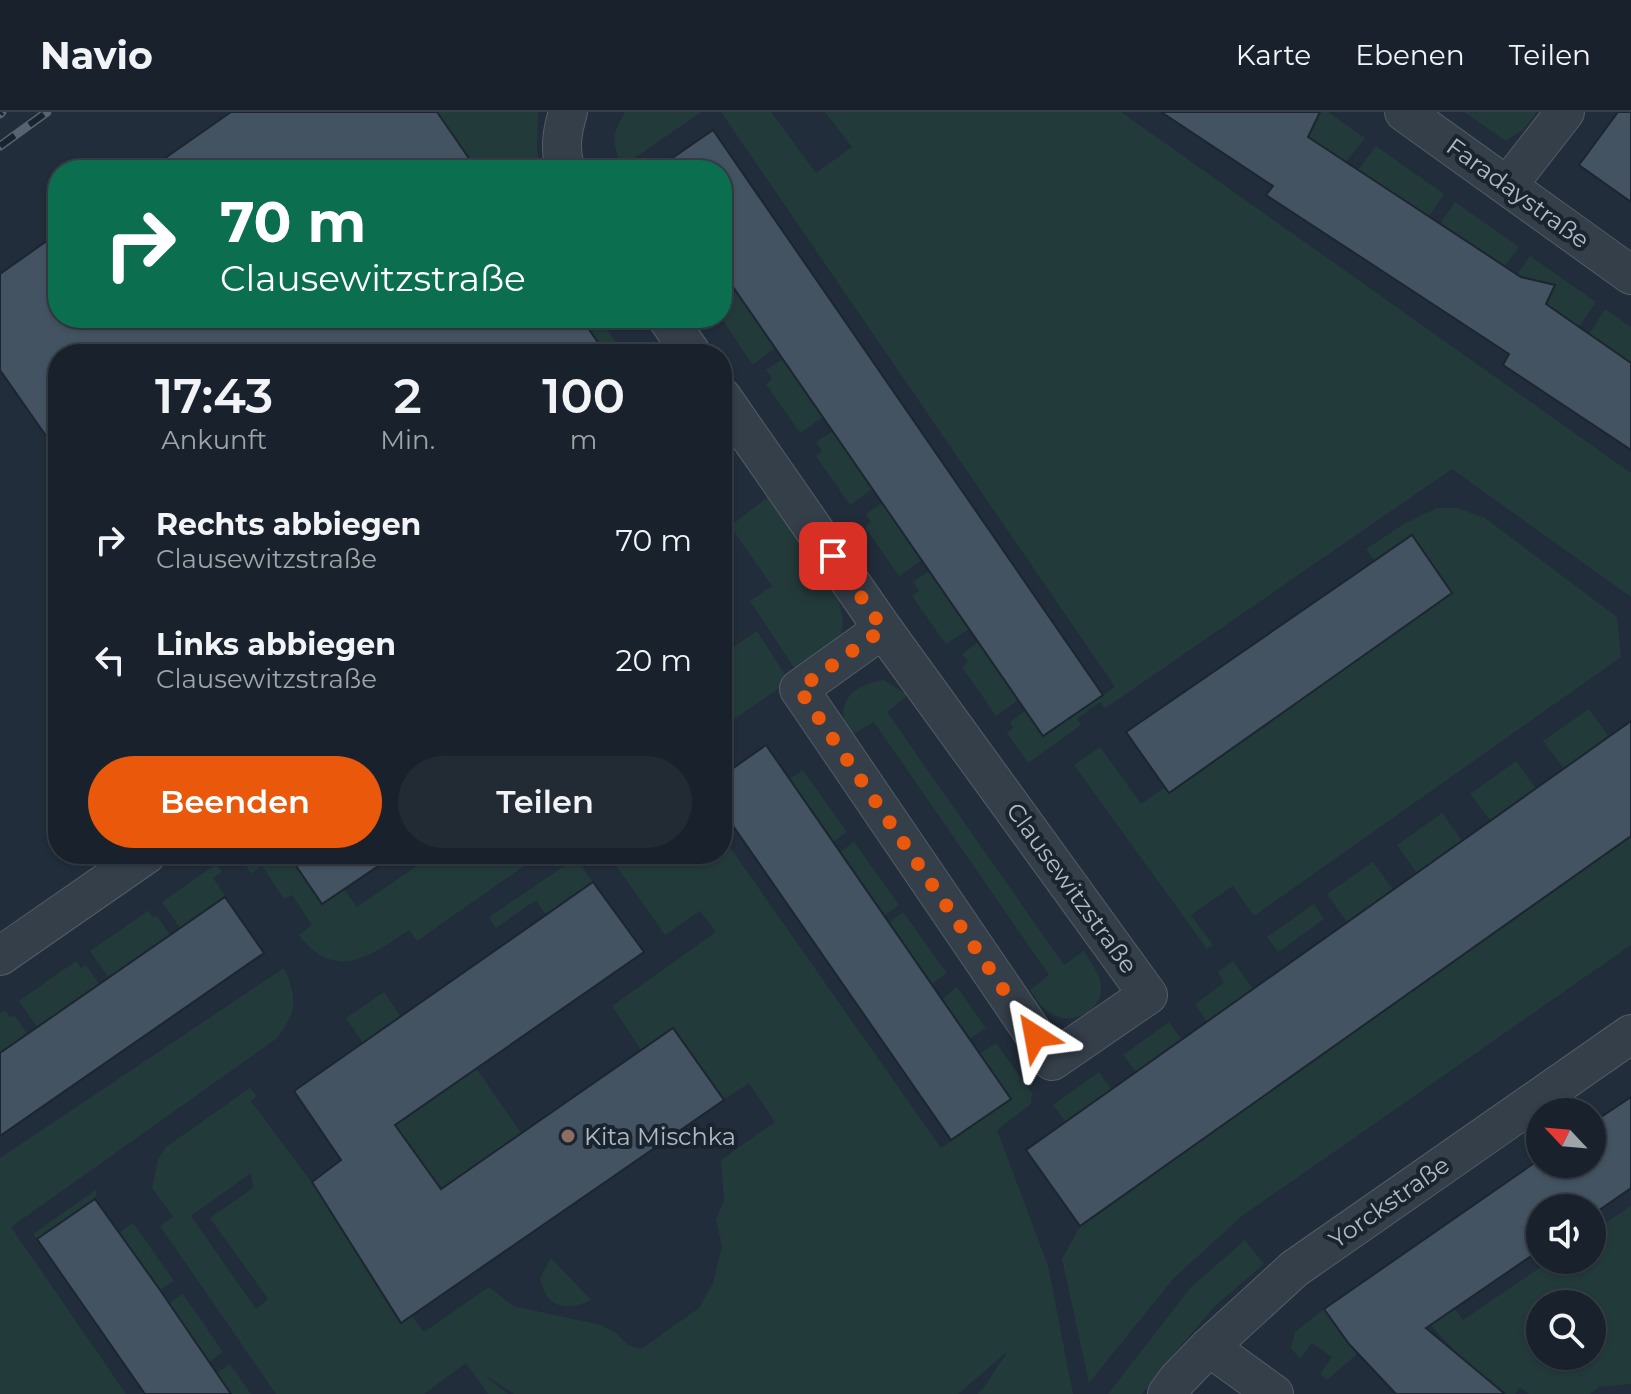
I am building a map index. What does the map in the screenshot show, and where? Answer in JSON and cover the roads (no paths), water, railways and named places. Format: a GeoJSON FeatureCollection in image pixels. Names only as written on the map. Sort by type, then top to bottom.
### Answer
{"type":"FeatureCollection","features":[{"type":"Feature","properties":{"kind":"street"},"geometry":{"type":"LineString","coordinates":[[563,160],[563,130],[568,112]]}},
{"type":"Feature","properties":{"kind":"street","name":"Faradaystraße"},"geometry":{"type":"LineString","coordinates":[[1404,112],[1631,275]]}},
{"type":"Feature","properties":{"kind":"street"},"geometry":{"type":"LineString","coordinates":[[1508,185],[1565,112]]}},
{"type":"Feature","properties":{"kind":"street","name":"Clausewitzstraße"},"geometry":{"type":"LineString","coordinates":[[735,444],[883,629],[1148,995],[1052,1061],[799,689],[883,629]]}},
{"type":"Feature","properties":{"kind":"street"},"geometry":{"type":"LineString","coordinates":[[0,956],[133,864]]}},
{"type":"Feature","properties":{"kind":"street","name":"Yorckstraße"},"geometry":{"type":"LineString","coordinates":[[1167,1394],[1209,1347],[1294,1269],[1631,1034]]}},
{"type":"Feature","properties":{"kind":"street"},"geometry":{"type":"LineString","coordinates":[[1209,1347],[1274,1394]]}},
{"type":"Feature","properties":{"kind":"railway"},"geometry":{"type":"LineString","coordinates":[[0,146],[47,112]]}},
{"type":"Feature","properties":{"kind":"place","name":"Kita Mischka"},"geometry":{"type":"Point","coordinates":[568,1136]}}]}
